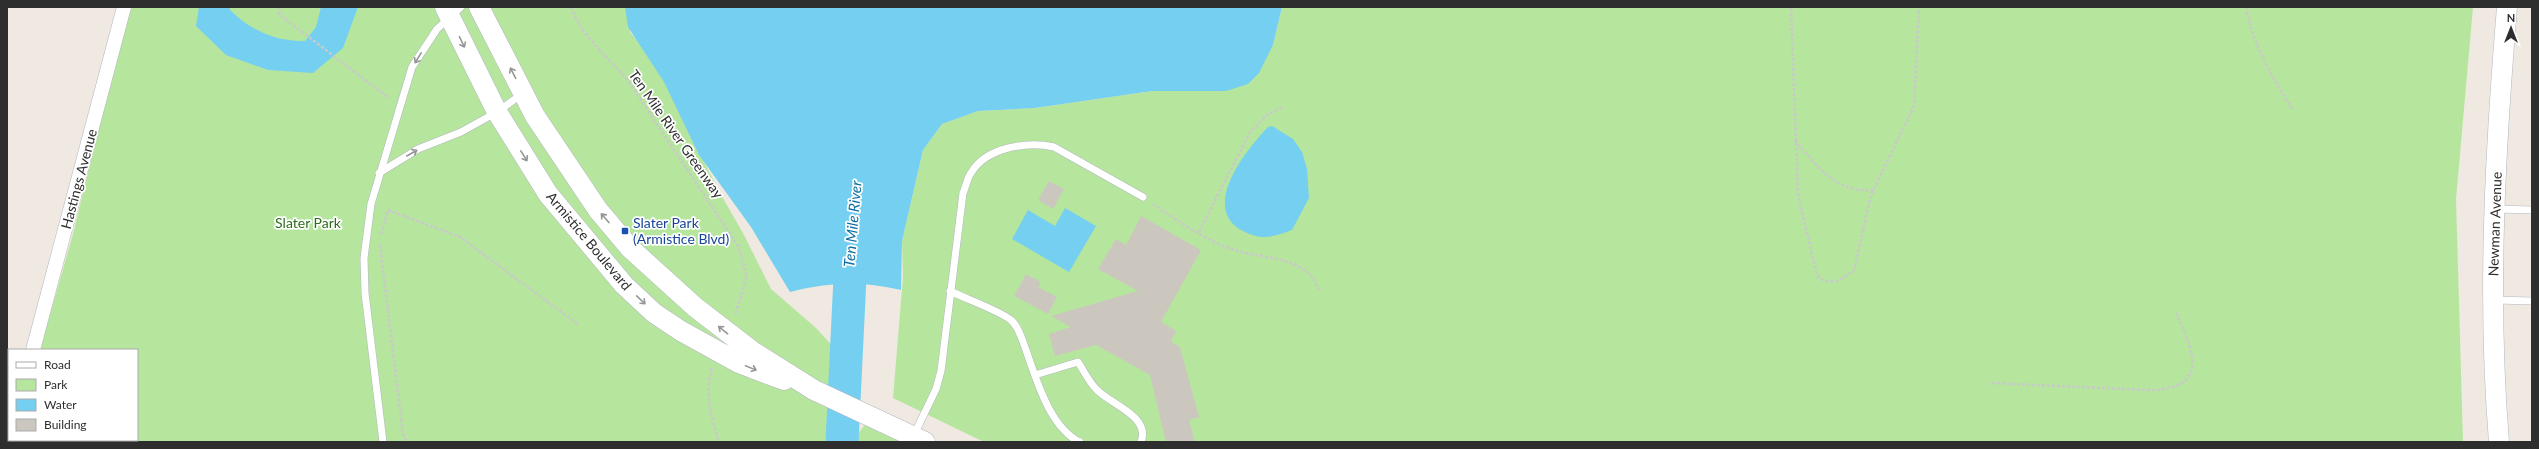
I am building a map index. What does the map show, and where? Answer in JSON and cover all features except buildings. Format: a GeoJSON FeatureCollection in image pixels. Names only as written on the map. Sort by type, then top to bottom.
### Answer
{"type":"FeatureCollection","features":[{"type":"Feature","properties":{"kind":"main road","name":"Armistice Boulevard"},"geometry":{"type":"LineString","coordinates":[[479,7],[535,116],[598,210],[630,248],[726,333],[814,390]]}},
{"type":"Feature","properties":{"kind":"main road","name":"Newman Avenue"},"geometry":{"type":"LineString","coordinates":[[2499,442],[2493,300],[2494,208],[2508,7]]}},
{"type":"Feature","properties":{"kind":"main road","name":"Armistice Boulevard"},"geometry":{"type":"LineString","coordinates":[[452,10],[497,112],[548,194],[624,285],[654,313],[739,363],[768,375],[814,390],[919,439]]}},
{"type":"Feature","properties":{"kind":"street","name":"Hastings Avenue"},"geometry":{"type":"LineString","coordinates":[[33,349],[124,7]]}},
{"type":"Feature","properties":{"kind":"lane"},"geometry":{"type":"LineString","coordinates":[[383,442],[366,300],[364,258],[371,204],[379,173],[412,67],[437,29],[452,10]]}},
{"type":"Feature","properties":{"kind":"lane"},"geometry":{"type":"LineString","coordinates":[[379,173],[418,149],[461,132],[497,112],[523,93]]}},
{"type":"Feature","properties":{"kind":"lane"},"geometry":{"type":"LineString","coordinates":[[919,439],[941,372],[963,193],[970,173],[980,162],[994,152],[1029,145],[1054,147],[1143,197]]}},
{"type":"Feature","properties":{"kind":"lane"},"geometry":{"type":"LineString","coordinates":[[2494,208],[2532,210]]}},
{"type":"Feature","properties":{"kind":"lane"},"geometry":{"type":"LineString","coordinates":[[950,291],[1011,320],[1018,330],[1035,375],[1058,424],[1065,433],[1080,442]]}},
{"type":"Feature","properties":{"kind":"lane"},"geometry":{"type":"LineString","coordinates":[[2493,300],[2532,301]]}},
{"type":"Feature","properties":{"kind":"lane"},"geometry":{"type":"LineString","coordinates":[[1035,375],[1078,362],[1097,390],[1132,415],[1142,426],[1144,434],[1141,442]]}},
{"type":"Feature","properties":{"kind":"path"},"geometry":{"type":"LineString","coordinates":[[278,7],[280,15],[387,96]]}},
{"type":"Feature","properties":{"kind":"path","name":"Ten Mile River Greenway"},"geometry":{"type":"LineString","coordinates":[[571,7],[583,33],[615,64],[629,82],[738,246],[747,278],[740,305],[726,333]]}},
{"type":"Feature","properties":{"kind":"path"},"geometry":{"type":"LineString","coordinates":[[1790,8],[1798,195],[1817,275],[1824,281],[1839,280],[1854,270],[1862,226],[1873,190],[1914,106],[1919,7]]}},
{"type":"Feature","properties":{"kind":"path"},"geometry":{"type":"LineString","coordinates":[[2246,7],[2257,48],[2270,74],[2293,110]]}},
{"type":"Feature","properties":{"kind":"path"},"geometry":{"type":"LineString","coordinates":[[1199,232],[1250,132],[1267,115],[1283,106]]}},
{"type":"Feature","properties":{"kind":"path"},"geometry":{"type":"LineString","coordinates":[[1795,140],[1814,163],[1834,182],[1853,190],[1873,190]]}},
{"type":"Feature","properties":{"kind":"path"},"geometry":{"type":"LineString","coordinates":[[1143,197],[1199,232],[1237,251],[1294,264],[1304,269],[1313,277],[1318,290]]}},
{"type":"Feature","properties":{"kind":"path"},"geometry":{"type":"LineString","coordinates":[[407,442],[403,434],[379,246],[388,210],[460,237],[579,325]]}},
{"type":"Feature","properties":{"kind":"path"},"geometry":{"type":"LineString","coordinates":[[1992,383],[2147,390],[2165,390],[2178,387],[2187,380],[2192,362],[2191,345],[2176,313]]}},
{"type":"Feature","properties":{"kind":"path"},"geometry":{"type":"LineString","coordinates":[[717,351],[708,380],[708,394],[709,406],[719,442]]}},
{"type":"Feature","properties":{"kind":"green space","name":"Slater Park"},"geometry":{"type":"Polygon","coordinates":[[[128,7],[629,7],[630,32],[676,86],[697,148],[721,195],[743,233],[771,289],[816,328],[839,353],[845,382],[838,401],[826,420],[857,435],[870,418],[918,442],[14,442],[138,441],[138,349],[40,349],[73,234],[128,7]]]}},
{"type":"Feature","properties":{"kind":"green space"},"geometry":{"type":"Polygon","coordinates":[[[1282,7],[2473,7],[2456,199],[2463,442],[984,442],[893,398],[903,277],[902,241],[923,150],[942,124],[978,111],[1035,108],[1152,91],[1226,91],[1273,45],[1282,7]]]}},
{"type":"Feature","properties":{"kind":"water"},"geometry":{"type":"Polygon","coordinates":[[[199,7],[230,7],[230,10],[255,29],[274,37],[294,41],[305,41],[316,27],[321,7],[358,7],[343,48],[313,73],[268,70],[226,55],[196,26],[199,7]]]}},
{"type":"Feature","properties":{"kind":"water"},"geometry":{"type":"Polygon","coordinates":[[[625,7],[1282,7],[1273,45],[1259,73],[1248,84],[1226,91],[1152,91],[1035,108],[978,111],[942,124],[923,150],[902,241],[901,290],[872,285],[846,284],[819,286],[790,292],[751,227],[699,155],[664,82],[628,27],[625,7]]]}},
{"type":"Feature","properties":{"kind":"water"},"geometry":{"type":"Polygon","coordinates":[[[1272,126],[1293,139],[1302,152],[1307,169],[1309,198],[1292,230],[1279,235],[1262,237],[1243,231],[1231,221],[1225,208],[1226,194],[1231,179],[1239,164],[1259,137],[1268,127],[1272,126]]]}},
{"type":"Feature","properties":{"kind":"water"},"geometry":{"type":"Polygon","coordinates":[[[1065,208],[1096,226],[1069,272],[1012,239],[1028,210],[1055,226],[1065,208]]]}},
{"type":"Feature","properties":{"kind":"waterway","name":"Ten Mile River"},"geometry":{"type":"LineString","coordinates":[[842,442],[852,236]]}},
{"type":"Feature","properties":{"kind":"place","name":"Slater Park (Armistice Blvd)"},"geometry":{"type":"Point","coordinates":[625,231]}}]}
